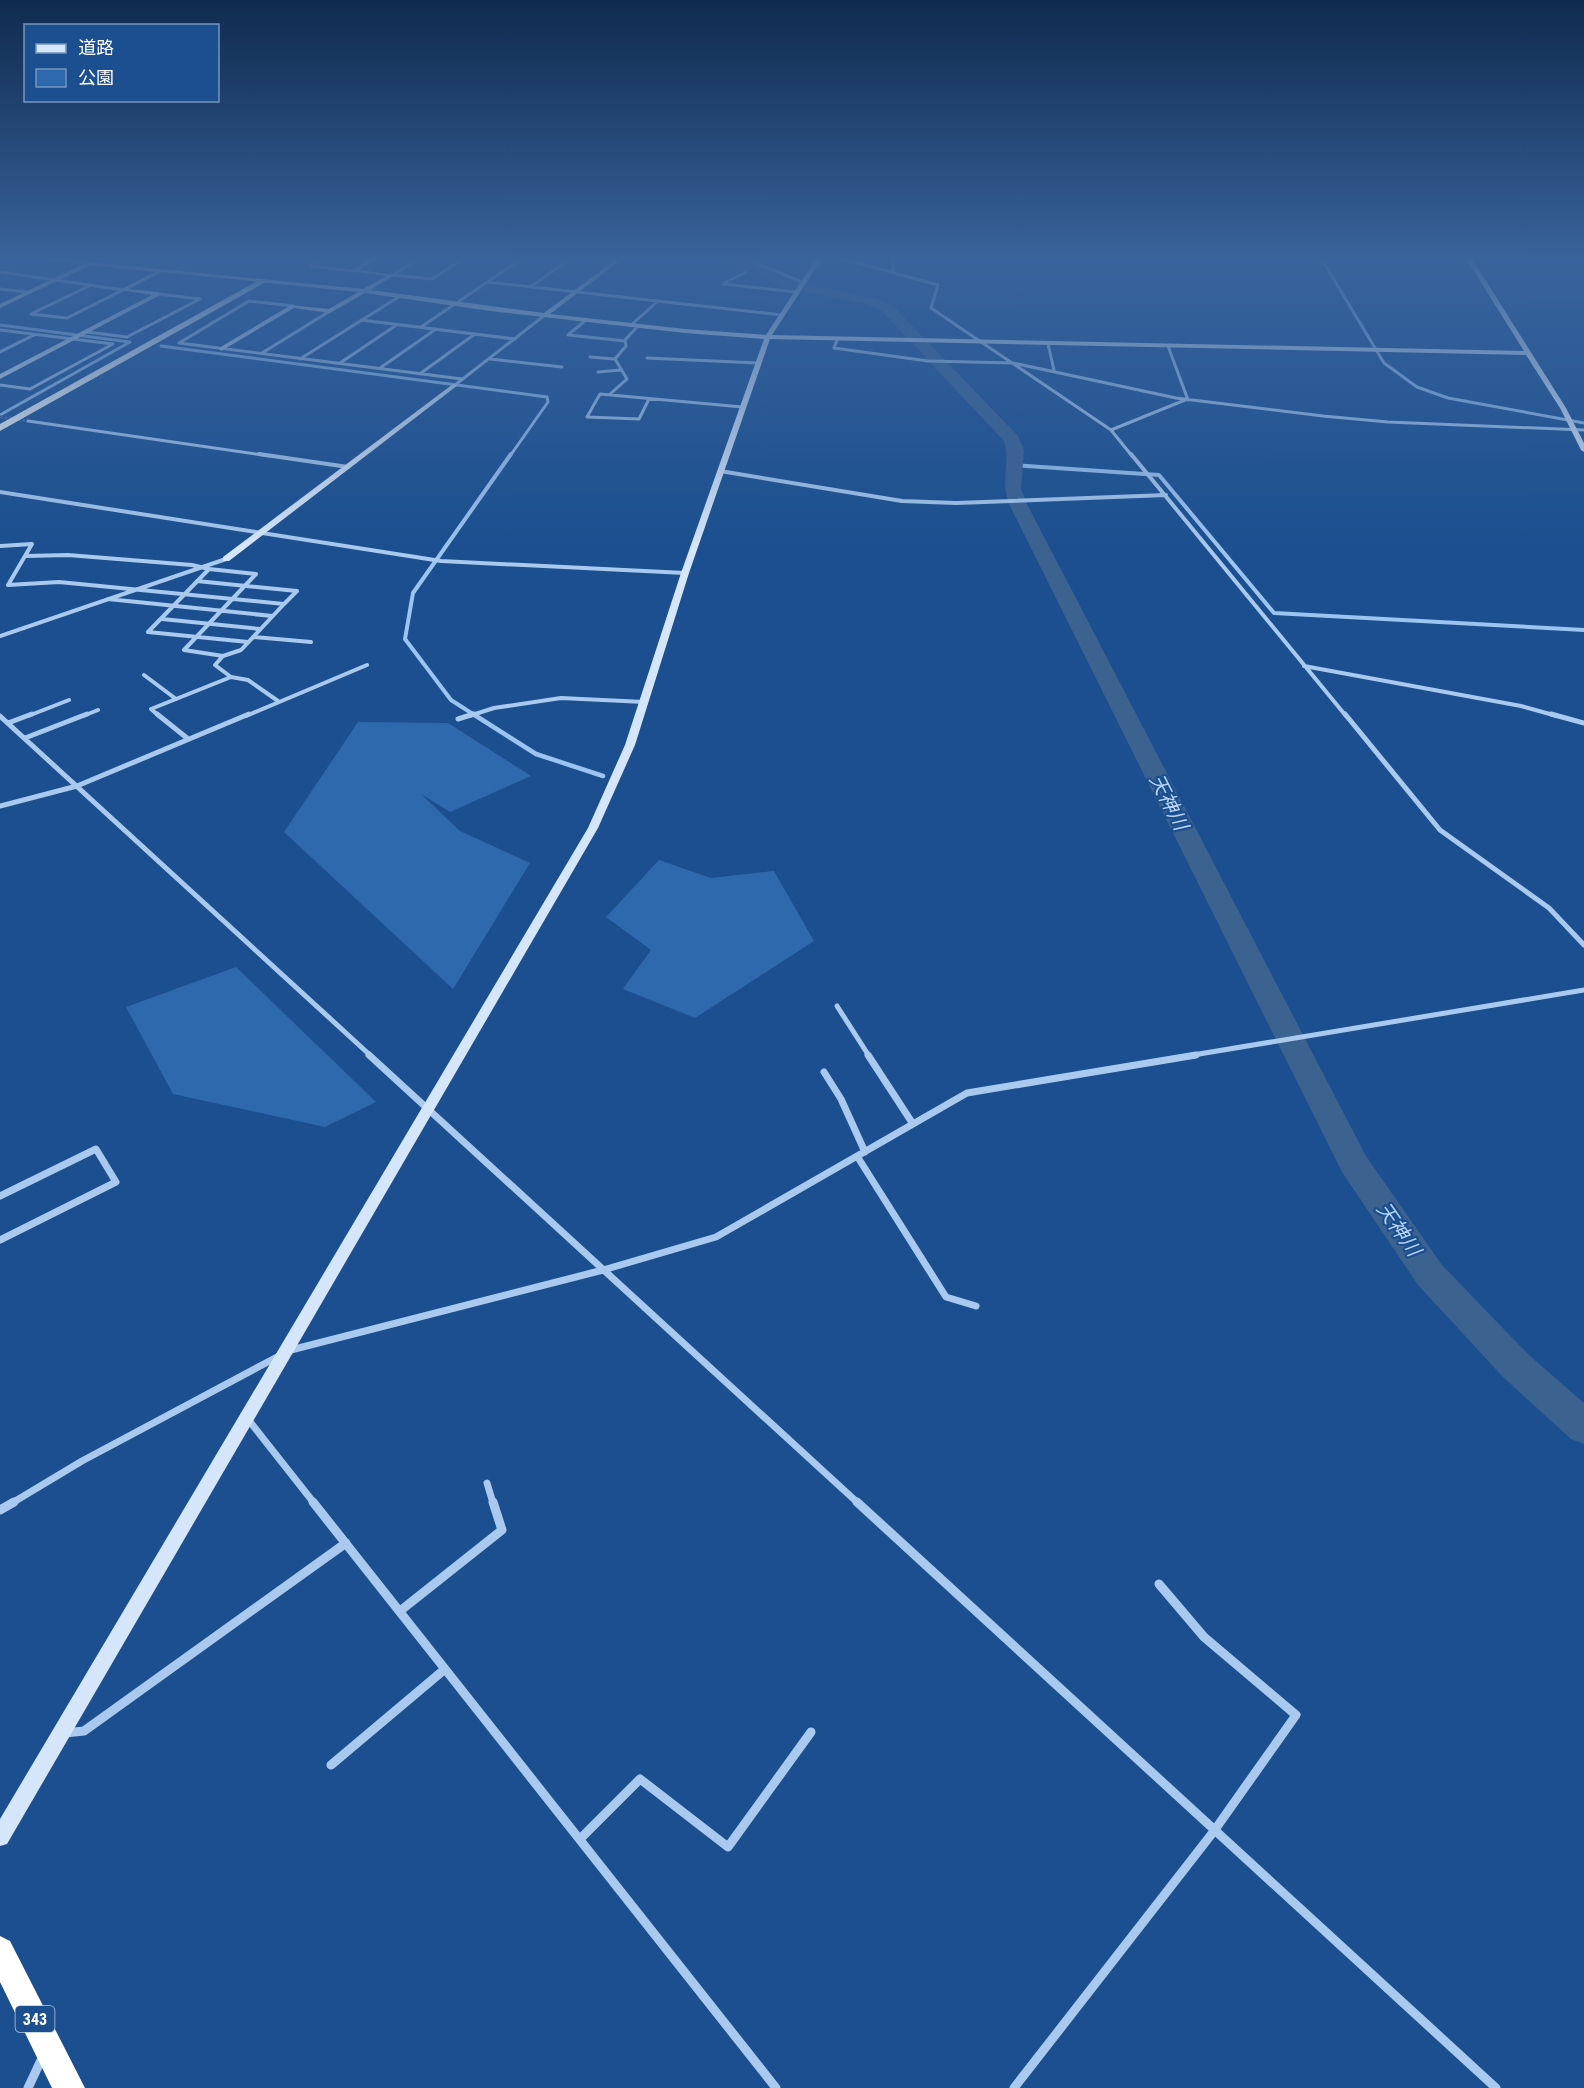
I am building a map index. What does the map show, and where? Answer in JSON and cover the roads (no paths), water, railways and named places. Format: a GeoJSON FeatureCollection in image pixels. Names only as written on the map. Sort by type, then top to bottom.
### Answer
{"type":"FeatureCollection","features":[{"type":"Feature","properties":{"kind":"highway"},"geometry":{"type":"LineString","coordinates":[[0,428],[132,354]]}},
{"type":"Feature","properties":{"kind":"highway","name":"343"},"geometry":{"type":"LineString","coordinates":[[0,1951],[69,2088]]}},
{"type":"Feature","properties":{"kind":"street"},"geometry":{"type":"LineString","coordinates":[[0,377],[43,354]]}},
{"type":"Feature","properties":{"kind":"street"},"geometry":{"type":"LineString","coordinates":[[0,386],[30,389],[94,354]]}},
{"type":"Feature","properties":{"kind":"street"},"geometry":{"type":"LineString","coordinates":[[265,354],[462,379]]}},
{"type":"Feature","properties":{"kind":"street"},"geometry":{"type":"LineString","coordinates":[[300,358],[306,354]]}},
{"type":"Feature","properties":{"kind":"street"},"geometry":{"type":"LineString","coordinates":[[340,363],[353,354]]}},
{"type":"Feature","properties":{"kind":"street"},"geometry":{"type":"LineString","coordinates":[[380,369],[400,354]]}},
{"type":"Feature","properties":{"kind":"street"},"geometry":{"type":"LineString","coordinates":[[421,374],[447,354]]}},
{"type":"Feature","properties":{"kind":"street"},"geometry":{"type":"LineString","coordinates":[[0,636],[226,559],[494,354]]}},
{"type":"Feature","properties":{"kind":"street"},"geometry":{"type":"LineString","coordinates":[[615,359],[619,354]]}},
{"type":"Feature","properties":{"kind":"street"},"geometry":{"type":"LineString","coordinates":[[0,1838],[593,828],[621,767],[685,573],[762,354]]}},
{"type":"Feature","properties":{"kind":"street"},"geometry":{"type":"LineString","coordinates":[[881,354],[928,361],[1014,363],[1188,400],[1363,421],[1584,430]]}},
{"type":"Feature","properties":{"kind":"street"},"geometry":{"type":"LineString","coordinates":[[1002,354],[1111,430],[1440,830],[1549,908],[1584,945]]}},
{"type":"Feature","properties":{"kind":"street"},"geometry":{"type":"LineString","coordinates":[[1050,354],[1054,370]]}},
{"type":"Feature","properties":{"kind":"street"},"geometry":{"type":"LineString","coordinates":[[1171,354],[1188,400]]}},
{"type":"Feature","properties":{"kind":"street"},"geometry":{"type":"LineString","coordinates":[[1530,354],[1575,429],[1584,450]]}},
{"type":"Feature","properties":{"kind":"street"},"geometry":{"type":"LineString","coordinates":[[590,357],[615,359]]}},
{"type":"Feature","properties":{"kind":"street"},"geometry":{"type":"LineString","coordinates":[[489,358],[562,367]]}},
{"type":"Feature","properties":{"kind":"street"},"geometry":{"type":"LineString","coordinates":[[647,358],[759,363]]}},
{"type":"Feature","properties":{"kind":"street"},"geometry":{"type":"LineString","coordinates":[[609,395],[627,378],[615,359]]}},
{"type":"Feature","properties":{"kind":"street"},"geometry":{"type":"LineString","coordinates":[[598,372],[621,369]]}},
{"type":"Feature","properties":{"kind":"street"},"geometry":{"type":"LineString","coordinates":[[649,399],[639,419],[587,417],[600,394],[676,400],[691,405],[742,407]]}},
{"type":"Feature","properties":{"kind":"street"},"geometry":{"type":"LineString","coordinates":[[1111,430],[1133,423],[1166,405],[1188,400]]}},
{"type":"Feature","properties":{"kind":"street"},"geometry":{"type":"LineString","coordinates":[[28,421],[348,467]]}},
{"type":"Feature","properties":{"kind":"street"},"geometry":{"type":"LineString","coordinates":[[720,471],[902,501],[1006,501],[1166,495]]}},
{"type":"Feature","properties":{"kind":"street"},"geometry":{"type":"LineString","coordinates":[[0,492],[441,561],[685,573]]}},
{"type":"Feature","properties":{"kind":"street"},"geometry":{"type":"LineString","coordinates":[[0,546],[32,544],[8,585],[59,582],[284,604]]}},
{"type":"Feature","properties":{"kind":"street"},"geometry":{"type":"LineString","coordinates":[[26,556],[68,555],[256,574],[246,585],[235,599],[184,650],[223,656],[241,650],[297,591],[246,585],[197,581]]}},
{"type":"Feature","properties":{"kind":"street"},"geometry":{"type":"LineString","coordinates":[[209,569],[148,632],[248,642]]}},
{"type":"Feature","properties":{"kind":"street"},"geometry":{"type":"LineString","coordinates":[[105,599],[272,616]]}},
{"type":"Feature","properties":{"kind":"street"},"geometry":{"type":"LineString","coordinates":[[162,618],[260,629]]}},
{"type":"Feature","properties":{"kind":"street"},"geometry":{"type":"LineString","coordinates":[[253,637],[311,642]]}},
{"type":"Feature","properties":{"kind":"street"},"geometry":{"type":"LineString","coordinates":[[223,656],[215,665],[231,677],[248,680],[279,701]]}},
{"type":"Feature","properties":{"kind":"street"},"geometry":{"type":"LineString","coordinates":[[0,806],[76,786],[367,665]]}},
{"type":"Feature","properties":{"kind":"street"},"geometry":{"type":"LineString","coordinates":[[1304,666],[1521,706],[1584,723]]}},
{"type":"Feature","properties":{"kind":"street"},"geometry":{"type":"LineString","coordinates":[[144,675],[176,699]]}},
{"type":"Feature","properties":{"kind":"street"},"geometry":{"type":"LineString","coordinates":[[187,738],[151,709],[231,677]]}},
{"type":"Feature","properties":{"kind":"street"},"geometry":{"type":"LineString","coordinates":[[458,719],[494,708],[561,698],[644,702]]}},
{"type":"Feature","properties":{"kind":"street"},"geometry":{"type":"LineString","coordinates":[[8,723],[69,700]]}},
{"type":"Feature","properties":{"kind":"street"},"geometry":{"type":"LineString","coordinates":[[25,738],[98,710]]}},
{"type":"Feature","properties":{"kind":"street"},"geometry":{"type":"LineString","coordinates":[[0,716],[1496,2088]]}},
{"type":"Feature","properties":{"kind":"street"},"geometry":{"type":"LineString","coordinates":[[0,1510],[82,1461],[286,1351],[603,1270],[716,1237],[967,1092],[1584,990]]}},
{"type":"Feature","properties":{"kind":"street"},"geometry":{"type":"LineString","coordinates":[[837,1006],[913,1124]]}},
{"type":"Feature","properties":{"kind":"street"},"geometry":{"type":"LineString","coordinates":[[824,1072],[841,1099],[865,1152]]}},
{"type":"Feature","properties":{"kind":"street"},"geometry":{"type":"LineString","coordinates":[[0,1196],[96,1149],[116,1182],[0,1240]]}},
{"type":"Feature","properties":{"kind":"street"},"geometry":{"type":"LineString","coordinates":[[857,1156],[946,1297],[976,1306]]}},
{"type":"Feature","properties":{"kind":"street"},"geometry":{"type":"LineString","coordinates":[[247,1418],[776,2088]]}},
{"type":"Feature","properties":{"kind":"street"},"geometry":{"type":"LineString","coordinates":[[400,1611],[502,1530],[487,1483]]}},
{"type":"Feature","properties":{"kind":"street"},"geometry":{"type":"LineString","coordinates":[[63,1734],[84,1731],[346,1543]]}},
{"type":"Feature","properties":{"kind":"street"},"geometry":{"type":"LineString","coordinates":[[1014,2088],[1214,1831],[1296,1715],[1204,1637],[1159,1584]]}},
{"type":"Feature","properties":{"kind":"street"},"geometry":{"type":"LineString","coordinates":[[331,1765],[446,1670]]}},
{"type":"Feature","properties":{"kind":"street"},"geometry":{"type":"LineString","coordinates":[[580,1839],[640,1779],[728,1847],[811,1732]]}},
{"type":"Feature","properties":{"kind":"street"},"geometry":{"type":"LineString","coordinates":[[28,2088],[48,2046]]}},
{"type":"Feature","properties":{"kind":"waterway"},"geometry":{"type":"LineString","coordinates":[[0,415],[108,354]]}},
{"type":"Feature","properties":{"kind":"waterway"},"geometry":{"type":"LineString","coordinates":[[225,354],[547,397],[548,402],[510,456]]}},
{"type":"Feature","properties":{"kind":"waterway","name":"天神川"},"geometry":{"type":"LineString","coordinates":[[931,354],[1012,440],[1015,450],[1012,489],[1019,506],[1353,1163],[1430,1275],[1516,1366],[1584,1427]]}},
{"type":"Feature","properties":{"kind":"waterway"},"geometry":{"type":"LineString","coordinates":[[1379,354],[1384,363],[1417,387],[1448,398],[1584,423]]}},
{"type":"Feature","properties":{"kind":"waterway"},"geometry":{"type":"LineString","coordinates":[[476,716],[451,700],[405,639],[413,593],[511,454]]}},
{"type":"Feature","properties":{"kind":"waterway"},"geometry":{"type":"LineString","coordinates":[[1014,465],[1159,475],[1274,613],[1584,630]]}},
{"type":"Feature","properties":{"kind":"waterway"},"geometry":{"type":"LineString","coordinates":[[473,714],[536,754],[603,776]]}},
{"type":"Feature","properties":{"kind":"tunnel"},"geometry":{"type":"LineString","coordinates":[[0,417],[28,421]]}}]}
